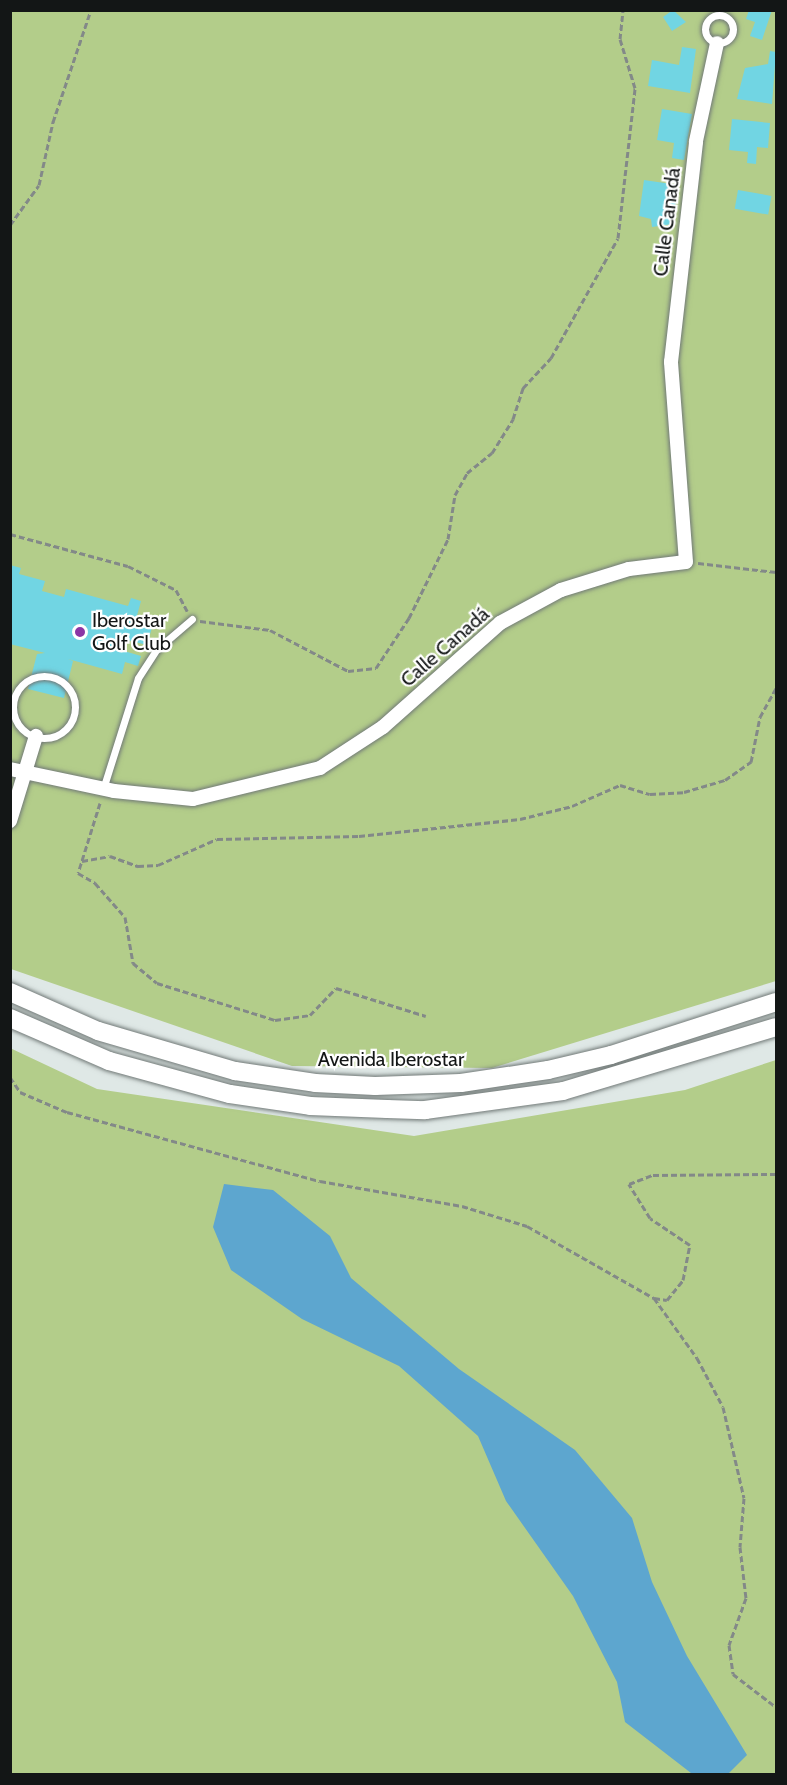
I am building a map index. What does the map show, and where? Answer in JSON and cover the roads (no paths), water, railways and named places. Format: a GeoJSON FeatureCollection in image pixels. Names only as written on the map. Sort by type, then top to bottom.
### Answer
{"type":"FeatureCollection","features":[{"type":"Feature","properties":{"kind":"street","name":"Calle Canadá"},"geometry":{"type":"LineString","coordinates":[[10,769],[103,789],[193,799],[320,768],[383,727],[500,623],[561,590],[629,569],[686,562],[671,362],[696,141],[717,43]]}},
{"type":"Feature","properties":{"kind":"street"},"geometry":{"type":"LineString","coordinates":[[10,821],[36,736]]}},
{"type":"Feature","properties":{"kind":"street","name":"Avenida Iberostar"},"geometry":{"type":"LineString","coordinates":[[10,992],[98,1031],[234,1071],[315,1083],[375,1086],[461,1083],[548,1070],[611,1055],[777,1002]]}},
{"type":"Feature","properties":{"kind":"street"},"geometry":{"type":"LineString","coordinates":[[10,1018],[109,1061],[230,1094],[310,1106],[396,1109],[460,1106],[573,1089],[777,1027]]}},
{"type":"Feature","properties":{"kind":"lane"},"geometry":{"type":"LineString","coordinates":[[723,15],[731,21],[732,35],[717,43],[706,34],[705,25],[710,18],[723,15]]}},
{"type":"Feature","properties":{"kind":"lane"},"geometry":{"type":"LineString","coordinates":[[103,789],[138,678],[157,649],[192,620]]}},
{"type":"Feature","properties":{"kind":"lane"},"geometry":{"type":"LineString","coordinates":[[35,677],[55,678],[71,691],[72,721],[56,735],[36,736],[15,716],[15,697],[35,677]]}},
{"type":"Feature","properties":{"kind":"water"},"geometry":{"type":"Polygon","coordinates":[[[224,1184],[273,1190],[330,1236],[351,1278],[459,1369],[575,1450],[632,1518],[652,1582],[687,1656],[747,1755],[728,1774],[691,1773],[625,1722],[617,1682],[573,1596],[506,1501],[478,1436],[399,1366],[302,1319],[231,1270],[213,1227],[224,1184]]]}},
{"type":"Feature","properties":{"kind":"place","name":"Iberostar Golf Club"},"geometry":{"type":"Point","coordinates":[80,632]}}]}
